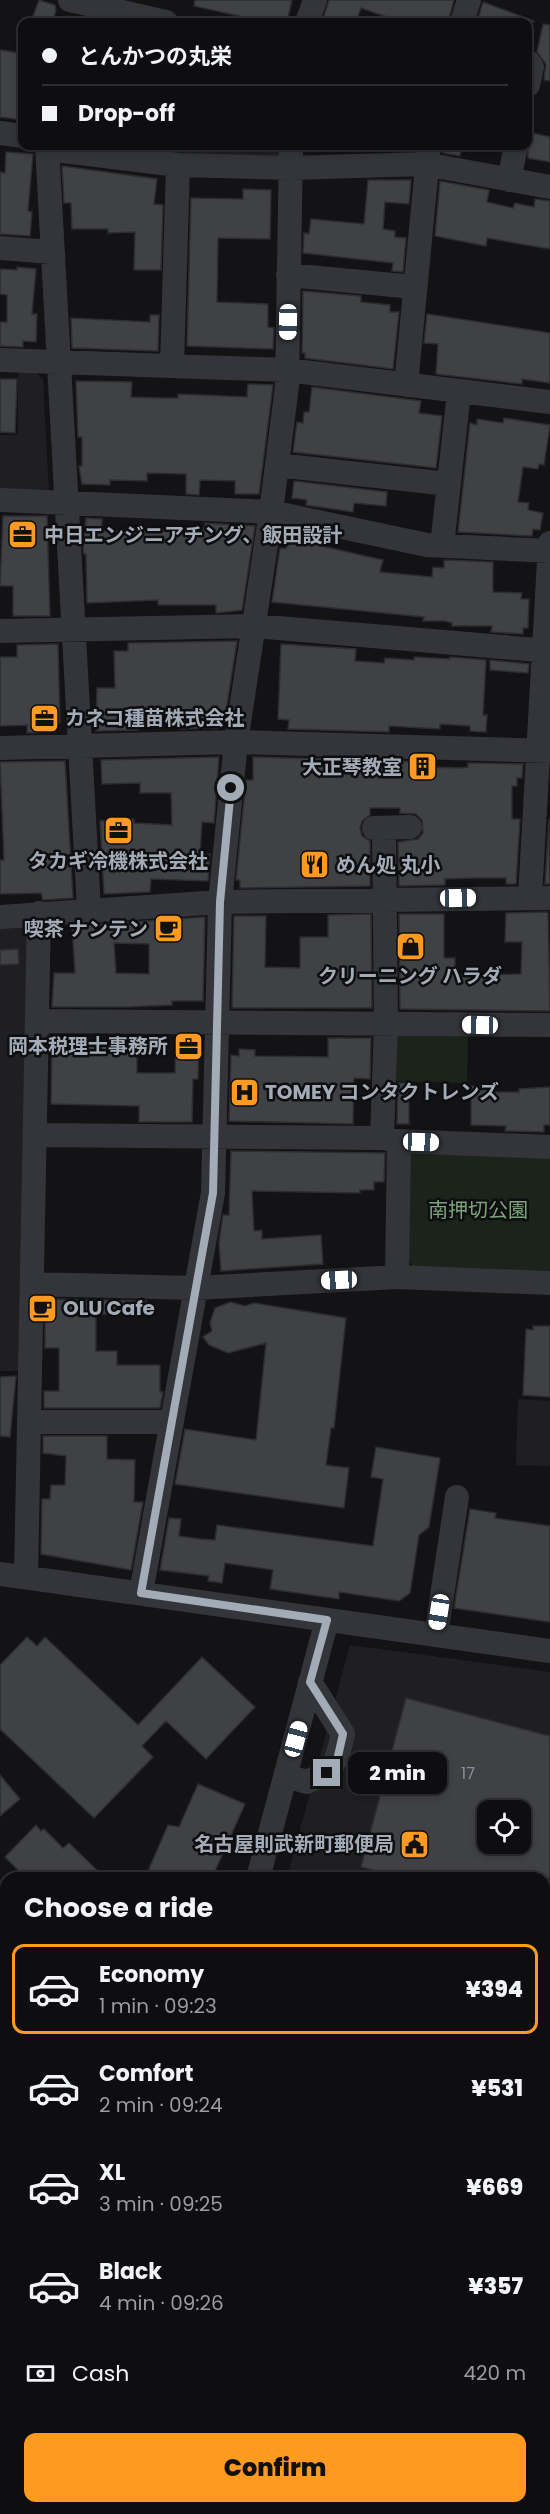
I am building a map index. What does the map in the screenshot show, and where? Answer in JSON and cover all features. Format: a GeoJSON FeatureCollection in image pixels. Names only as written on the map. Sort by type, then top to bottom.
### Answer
{"type":"FeatureCollection","features":[{"type":"Feature","properties":{"kind":"street"},"geometry":{"type":"LineString","coordinates":[[308,18],[315,0]]}},
{"type":"Feature","properties":{"kind":"street"},"geometry":{"type":"LineString","coordinates":[[463,18],[470,0]]}},
{"type":"Feature","properties":{"kind":"street"},"geometry":{"type":"LineString","coordinates":[[73,6],[143,18]]}},
{"type":"Feature","properties":{"kind":"street"},"geometry":{"type":"LineString","coordinates":[[0,134],[18,136]]}},
{"type":"Feature","properties":{"kind":"street"},"geometry":{"type":"LineString","coordinates":[[47,150],[90,909]]}},
{"type":"Feature","properties":{"kind":"street"},"geometry":{"type":"LineString","coordinates":[[69,150],[178,165],[291,157],[427,155],[509,180],[550,187]]}},
{"type":"Feature","properties":{"kind":"street"},"geometry":{"type":"LineString","coordinates":[[509,180],[515,150]]}},
{"type":"Feature","properties":{"kind":"street"},"geometry":{"type":"LineString","coordinates":[[406,385],[427,155]]}},
{"type":"Feature","properties":{"kind":"street"},"geometry":{"type":"LineString","coordinates":[[141,1593],[213,1193],[220,902],[236,742],[271,512],[287,370],[291,157]]}},
{"type":"Feature","properties":{"kind":"street"},"geometry":{"type":"LineString","coordinates":[[172,366],[178,165]]}},
{"type":"Feature","properties":{"kind":"street"},"geometry":{"type":"LineString","coordinates":[[0,248],[52,252]]}},
{"type":"Feature","properties":{"kind":"street"},"geometry":{"type":"LineString","coordinates":[[288,275],[414,287]]}},
{"type":"Feature","properties":{"kind":"street"},"geometry":{"type":"LineString","coordinates":[[0,360],[287,370],[550,402]]}},
{"type":"Feature","properties":{"kind":"street"},"geometry":{"type":"LineString","coordinates":[[442,546],[459,392]]}},
{"type":"Feature","properties":{"kind":"street"},"geometry":{"type":"LineString","coordinates":[[277,465],[449,484]]}},
{"type":"Feature","properties":{"kind":"street"},"geometry":{"type":"LineString","coordinates":[[0,500],[271,512],[442,546],[550,548],[540,897],[220,902],[0,916]]}},
{"type":"Feature","properties":{"kind":"street"},"geometry":{"type":"LineString","coordinates":[[0,631],[254,626],[547,651]]}},
{"type":"Feature","properties":{"kind":"street"},"geometry":{"type":"LineString","coordinates":[[0,748],[236,742],[545,751]]}},
{"type":"Feature","properties":{"kind":"street"},"geometry":{"type":"LineString","coordinates":[[398,1277],[386,1024],[386,899],[379,828],[410,827]]}},
{"type":"Feature","properties":{"kind":"street"},"geometry":{"type":"LineString","coordinates":[[26,1577],[39,913]]}},
{"type":"Feature","properties":{"kind":"street"},"geometry":{"type":"LineString","coordinates":[[37,1021],[550,1025]]}},
{"type":"Feature","properties":{"kind":"street"},"geometry":{"type":"LineString","coordinates":[[36,1135],[214,1135],[550,1147]]}},
{"type":"Feature","properties":{"kind":"street"},"geometry":{"type":"LineString","coordinates":[[33,1284],[196,1288],[398,1277],[550,1283]]}},
{"type":"Feature","properties":{"kind":"street"},"geometry":{"type":"LineString","coordinates":[[30,1422],[172,1422]]}},
{"type":"Feature","properties":{"kind":"street"},"geometry":{"type":"LineString","coordinates":[[436,1635],[457,1497]]}},
{"type":"Feature","properties":{"kind":"street"},"geometry":{"type":"LineString","coordinates":[[0,1574],[550,1651]]}},
{"type":"Feature","properties":{"kind":"street"},"geometry":{"type":"LineString","coordinates":[[260,1872],[327,1620]]}},
{"type":"Feature","properties":{"kind":"street"},"geometry":{"type":"LineString","coordinates":[[286,1776],[307,1782],[336,1765],[343,1734],[310,1682]]}},
{"type":"Feature","properties":{"kind":"shaded area"},"geometry":{"type":"Polygon","coordinates":[[[117,150],[283,150],[279,161],[117,152],[117,150]]]}},
{"type":"Feature","properties":{"kind":"shaded area"},"geometry":{"type":"Polygon","coordinates":[[[18,371],[35,371],[43,379],[49,494],[0,492],[0,435],[18,435],[18,371]]]}},
{"type":"Feature","properties":{"kind":"shaded area"},"geometry":{"type":"Polygon","coordinates":[[[27,927],[22,1371],[0,1371],[0,928],[27,927]]]}},
{"type":"Feature","properties":{"kind":"shaded area"},"geometry":{"type":"Polygon","coordinates":[[[518,1399],[550,1401],[550,1466],[516,1465],[518,1399]]]}},
{"type":"Feature","properties":{"kind":"shaded area"},"geometry":{"type":"Polygon","coordinates":[[[350,1645],[550,1672],[550,1872],[289,1872],[350,1645]]]}},
{"type":"Feature","properties":{"kind":"green space"},"geometry":{"type":"Polygon","coordinates":[[[468,1030],[467,1083],[388,1081],[390,1035],[468,1030]]]}},
{"type":"Feature","properties":{"kind":"green space","name":"南押切公園"},"geometry":{"type":"Polygon","coordinates":[[[414,1149],[550,1155],[550,1271],[413,1266],[405,1255],[406,1155],[414,1149]]]}},
{"type":"Feature","properties":{"kind":"building"},"geometry":{"type":"Polygon","coordinates":[[[39,0],[55,5],[53,18],[33,16],[39,0]]]}},
{"type":"Feature","properties":{"kind":"building"},"geometry":{"type":"Polygon","coordinates":[[[195,0],[292,0],[288,18],[248,18],[194,6],[195,0]]]}},
{"type":"Feature","properties":{"kind":"building"},"geometry":{"type":"Polygon","coordinates":[[[329,0],[454,0],[449,18],[390,18],[361,8],[357,18],[323,18],[329,0]]]}},
{"type":"Feature","properties":{"kind":"building"},"geometry":{"type":"Polygon","coordinates":[[[483,2],[526,18],[478,18],[483,2]]]}},
{"type":"Feature","properties":{"kind":"building"},"geometry":{"type":"Polygon","coordinates":[[[543,24],[550,25],[550,81],[544,80],[546,64],[537,52],[543,24]]]}},
{"type":"Feature","properties":{"kind":"building"},"geometry":{"type":"Polygon","coordinates":[[[0,50],[18,53],[18,119],[0,117],[0,50]]]}},
{"type":"Feature","properties":{"kind":"building"},"geometry":{"type":"Polygon","coordinates":[[[532,133],[550,137],[550,162],[528,158],[528,150],[532,150],[532,133]]]}},
{"type":"Feature","properties":{"kind":"building"},"geometry":{"type":"Polygon","coordinates":[[[443,150],[461,150],[460,156],[443,153],[443,150]]]}},
{"type":"Feature","properties":{"kind":"building"},"geometry":{"type":"Polygon","coordinates":[[[6,152],[33,154],[28,211],[32,212],[30,236],[0,234],[0,172],[5,173],[6,152]]]}},
{"type":"Feature","properties":{"kind":"building"},"geometry":{"type":"Polygon","coordinates":[[[62,166],[157,179],[154,204],[163,205],[161,270],[134,270],[135,232],[108,233],[108,229],[72,229],[71,203],[64,203],[62,166]]]}},
{"type":"Feature","properties":{"kind":"building"},"geometry":{"type":"Polygon","coordinates":[[[368,180],[411,180],[409,204],[385,202],[383,229],[395,231],[395,237],[406,238],[403,272],[392,271],[393,263],[303,253],[304,233],[309,234],[311,219],[364,224],[368,180]]]}},
{"type":"Feature","properties":{"kind":"building"},"geometry":{"type":"Polygon","coordinates":[[[440,181],[489,190],[487,202],[513,208],[515,203],[534,207],[535,199],[550,201],[550,249],[487,238],[486,246],[435,236],[440,181]]]}},
{"type":"Feature","properties":{"kind":"building"},"geometry":{"type":"Polygon","coordinates":[[[243,189],[271,190],[270,239],[218,238],[217,302],[268,304],[268,327],[274,328],[273,349],[187,346],[191,198],[243,199],[243,189]]]}},
{"type":"Feature","properties":{"kind":"building"},"geometry":{"type":"Polygon","coordinates":[[[17,267],[36,269],[32,314],[37,314],[36,342],[23,341],[23,347],[0,346],[0,322],[7,322],[7,295],[0,294],[0,269],[17,270],[17,267]]]}},
{"type":"Feature","properties":{"kind":"building"},"geometry":{"type":"Polygon","coordinates":[[[303,291],[361,296],[361,302],[390,305],[390,312],[399,312],[393,369],[305,358],[305,353],[302,353],[303,291]]]}},
{"type":"Feature","properties":{"kind":"building"},"geometry":{"type":"Polygon","coordinates":[[[427,314],[550,333],[550,383],[522,379],[522,384],[436,374],[438,344],[424,343],[427,314]]]}},
{"type":"Feature","properties":{"kind":"building"},"geometry":{"type":"Polygon","coordinates":[[[150,315],[159,315],[158,351],[72,348],[71,318],[150,322],[150,315]]]}},
{"type":"Feature","properties":{"kind":"building"},"geometry":{"type":"Polygon","coordinates":[[[0,379],[17,379],[15,433],[0,432],[0,379]]]}},
{"type":"Feature","properties":{"kind":"building"},"geometry":{"type":"Polygon","coordinates":[[[76,381],[132,382],[131,397],[160,398],[178,398],[178,394],[247,397],[248,384],[273,385],[259,494],[235,494],[235,481],[200,480],[199,495],[186,494],[186,474],[147,473],[147,481],[110,480],[110,485],[82,484],[79,466],[82,466],[82,437],[78,437],[76,381]]]}},
{"type":"Feature","properties":{"kind":"building"},"geometry":{"type":"Polygon","coordinates":[[[312,387],[421,401],[419,413],[442,416],[436,468],[293,452],[297,422],[303,423],[304,412],[309,412],[312,387]]]}},
{"type":"Feature","properties":{"kind":"building"},"geometry":{"type":"Polygon","coordinates":[[[504,418],[550,425],[544,465],[539,464],[538,469],[523,467],[518,502],[529,503],[528,510],[543,513],[540,530],[533,529],[532,536],[458,532],[470,423],[477,425],[477,419],[503,423],[504,418]]]}},
{"type":"Feature","properties":{"kind":"building"},"geometry":{"type":"Polygon","coordinates":[[[294,481],[387,492],[386,506],[354,503],[353,512],[306,505],[307,500],[292,498],[294,481]]]}},
{"type":"Feature","properties":{"kind":"building"},"geometry":{"type":"Polygon","coordinates":[[[3,516],[47,516],[50,616],[13,616],[13,586],[0,586],[3,516]]]}},
{"type":"Feature","properties":{"kind":"building"},"geometry":{"type":"Polygon","coordinates":[[[86,518],[102,519],[102,531],[136,531],[135,527],[154,527],[154,531],[196,531],[196,528],[205,528],[205,523],[255,526],[242,610],[216,613],[216,605],[158,605],[158,600],[87,603],[86,554],[84,554],[83,546],[86,518]]]}},
{"type":"Feature","properties":{"kind":"building"},"geometry":{"type":"Polygon","coordinates":[[[302,533],[322,537],[321,546],[383,560],[380,572],[432,577],[433,567],[444,568],[444,560],[493,562],[493,592],[522,593],[521,599],[529,599],[528,628],[523,628],[523,634],[491,632],[492,626],[452,626],[452,623],[445,621],[423,621],[424,617],[272,602],[280,548],[286,549],[287,542],[301,543],[302,533]]]}},
{"type":"Feature","properties":{"kind":"building"},"geometry":{"type":"Polygon","coordinates":[[[237,641],[224,724],[219,724],[219,728],[178,729],[177,714],[138,715],[138,730],[96,731],[97,688],[115,688],[114,651],[128,651],[128,643],[237,641]]]}},
{"type":"Feature","properties":{"kind":"building"},"geometry":{"type":"Polygon","coordinates":[[[58,644],[60,723],[51,723],[51,732],[27,733],[27,725],[0,726],[0,657],[17,657],[17,645],[58,644]]]}},
{"type":"Feature","properties":{"kind":"building"},"geometry":{"type":"Polygon","coordinates":[[[281,644],[356,649],[355,661],[384,663],[385,658],[414,660],[414,657],[486,660],[483,715],[487,715],[486,732],[470,731],[470,726],[440,724],[440,729],[389,726],[389,732],[288,729],[289,720],[278,719],[281,644]]]}},
{"type":"Feature","properties":{"kind":"building"},"geometry":{"type":"Polygon","coordinates":[[[490,660],[529,664],[528,673],[490,670],[490,660]]]}},
{"type":"Feature","properties":{"kind":"building"},"geometry":{"type":"Polygon","coordinates":[[[219,757],[214,823],[202,822],[200,855],[210,854],[208,881],[151,879],[150,892],[104,894],[100,821],[134,819],[134,823],[172,825],[171,793],[140,793],[140,783],[102,784],[101,760],[219,757]]]}},
{"type":"Feature","properties":{"kind":"building"},"geometry":{"type":"Polygon","coordinates":[[[253,757],[429,762],[429,767],[461,768],[468,767],[468,763],[523,764],[522,778],[517,778],[517,786],[512,786],[512,819],[520,819],[516,884],[506,884],[506,878],[473,878],[445,879],[445,885],[399,886],[398,842],[418,839],[423,833],[422,820],[416,814],[400,813],[400,808],[370,808],[370,815],[362,821],[360,828],[362,836],[370,841],[370,886],[240,888],[240,880],[236,880],[246,780],[253,780],[253,757]]]}},
{"type":"Feature","properties":{"kind":"building"},"geometry":{"type":"Polygon","coordinates":[[[65,761],[73,898],[43,900],[41,893],[0,894],[0,860],[4,860],[0,762],[65,761]]]}},
{"type":"Feature","properties":{"kind":"building"},"geometry":{"type":"Polygon","coordinates":[[[549,819],[550,884],[545,884],[549,819]]]}},
{"type":"Feature","properties":{"kind":"building"},"geometry":{"type":"Polygon","coordinates":[[[548,912],[550,1011],[400,1009],[399,914],[444,914],[444,958],[455,958],[455,974],[484,975],[521,974],[522,942],[505,942],[506,913],[548,912]]]}},
{"type":"Feature","properties":{"kind":"building"},"geometry":{"type":"Polygon","coordinates":[[[371,914],[372,1008],[232,1008],[234,916],[266,916],[265,967],[300,968],[300,937],[328,937],[328,915],[371,914]]]}},
{"type":"Feature","properties":{"kind":"building"},"geometry":{"type":"Polygon","coordinates":[[[205,917],[203,1001],[172,1001],[172,1005],[127,1007],[52,1007],[54,973],[75,973],[72,926],[205,917]],[[114,943],[116,973],[149,974],[149,944],[114,943]]]}},
{"type":"Feature","properties":{"kind":"building"},"geometry":{"type":"Polygon","coordinates":[[[18,949],[19,964],[0,965],[0,950],[18,949]]]}},
{"type":"Feature","properties":{"kind":"building"},"geometry":{"type":"Polygon","coordinates":[[[176,1036],[199,1037],[198,1079],[193,1079],[192,1122],[139,1122],[139,1106],[51,1104],[52,1040],[137,1042],[137,1073],[175,1073],[176,1036]]]}},
{"type":"Feature","properties":{"kind":"building"},"geometry":{"type":"Polygon","coordinates":[[[328,1038],[371,1038],[370,1079],[354,1078],[353,1124],[229,1121],[231,1055],[239,1056],[239,1049],[255,1050],[255,1056],[328,1057],[328,1038]]]}},
{"type":"Feature","properties":{"kind":"building"},"geometry":{"type":"Polygon","coordinates":[[[398,1083],[409,1083],[409,1124],[397,1124],[398,1083]]]}},
{"type":"Feature","properties":{"kind":"building"},"geometry":{"type":"Polygon","coordinates":[[[471,1086],[489,1086],[489,1092],[519,1092],[519,1089],[550,1087],[550,1125],[544,1125],[544,1132],[505,1131],[506,1126],[471,1125],[471,1086]]]}},
{"type":"Feature","properties":{"kind":"building"},"geometry":{"type":"Polygon","coordinates":[[[231,1151],[385,1153],[384,1182],[374,1182],[374,1190],[360,1190],[360,1193],[252,1191],[254,1231],[262,1230],[262,1239],[321,1235],[323,1264],[221,1271],[219,1242],[223,1215],[229,1215],[231,1151]]]}},
{"type":"Feature","properties":{"kind":"building"},"geometry":{"type":"Polygon","coordinates":[[[53,1299],[147,1301],[147,1315],[96,1314],[96,1351],[117,1351],[117,1365],[160,1365],[160,1392],[163,1392],[160,1408],[44,1408],[44,1391],[59,1391],[59,1348],[45,1348],[45,1319],[53,1319],[53,1299]]]}},
{"type":"Feature","properties":{"kind":"building"},"geometry":{"type":"Polygon","coordinates":[[[230,1302],[245,1306],[254,1303],[346,1318],[334,1428],[331,1428],[326,1465],[349,1468],[344,1508],[175,1484],[185,1429],[256,1440],[266,1343],[228,1353],[209,1345],[203,1337],[212,1331],[210,1323],[215,1308],[230,1302]]]}},
{"type":"Feature","properties":{"kind":"building"},"geometry":{"type":"Polygon","coordinates":[[[533,1326],[550,1326],[550,1397],[523,1395],[526,1329],[533,1330],[533,1326]]]}},
{"type":"Feature","properties":{"kind":"building"},"geometry":{"type":"Polygon","coordinates":[[[16,1376],[10,1437],[0,1436],[0,1377],[16,1376]]]}},
{"type":"Feature","properties":{"kind":"building"},"geometry":{"type":"Polygon","coordinates":[[[43,1436],[107,1436],[107,1459],[135,1460],[134,1502],[143,1502],[131,1570],[41,1554],[42,1499],[50,1499],[51,1485],[65,1485],[66,1456],[43,1453],[43,1436]]]}},
{"type":"Feature","properties":{"kind":"building"},"geometry":{"type":"Polygon","coordinates":[[[376,1447],[440,1458],[429,1527],[419,1535],[410,1593],[399,1601],[339,1592],[339,1599],[270,1589],[273,1570],[225,1563],[222,1583],[208,1581],[209,1576],[160,1570],[169,1518],[181,1519],[179,1536],[200,1539],[215,1540],[217,1525],[373,1546],[383,1479],[371,1477],[376,1447]]]}},
{"type":"Feature","properties":{"kind":"building"},"geometry":{"type":"Polygon","coordinates":[[[470,1509],[496,1513],[495,1518],[550,1526],[550,1622],[454,1608],[470,1509]]]}},
{"type":"Feature","properties":{"kind":"building"},"geometry":{"type":"Polygon","coordinates":[[[27,1637],[37,1646],[45,1637],[138,1725],[202,1657],[255,1707],[206,1759],[166,1721],[142,1746],[153,1757],[94,1818],[0,1729],[0,1665],[27,1637]]]}},
{"type":"Feature","properties":{"kind":"building"},"geometry":{"type":"Polygon","coordinates":[[[406,1698],[550,1736],[550,1872],[380,1872],[361,1867],[406,1698]]]}},
{"type":"Feature","properties":{"kind":"building"},"geometry":{"type":"Polygon","coordinates":[[[0,1775],[20,1799],[0,1816],[0,1775]]]}},
{"type":"Feature","properties":{"kind":"building"},"geometry":{"type":"Polygon","coordinates":[[[198,1784],[245,1804],[215,1872],[148,1872],[168,1825],[179,1827],[198,1784]]]}},
{"type":"Feature","properties":{"kind":"building"},"geometry":{"type":"Polygon","coordinates":[[[36,1825],[41,1831],[44,1829],[63,1848],[69,1843],[99,1872],[20,1872],[5,1857],[36,1825]]]}},
{"type":"Feature","properties":{"kind":"place","name":"中日エンジニアチング、飯田設計"},"geometry":{"type":"Point","coordinates":[23,535]}},
{"type":"Feature","properties":{"kind":"place","name":"カネコ種苗株式会社"},"geometry":{"type":"Point","coordinates":[44,718]}},
{"type":"Feature","properties":{"kind":"place","name":"大正琴教室"},"geometry":{"type":"Point","coordinates":[423,767]}},
{"type":"Feature","properties":{"kind":"place","name":"タカギ冷機株式会社"},"geometry":{"type":"Point","coordinates":[118,830]}},
{"type":"Feature","properties":{"kind":"place","name":"めん処 丸小"},"geometry":{"type":"Point","coordinates":[315,865]}},
{"type":"Feature","properties":{"kind":"place","name":"喫茶 ナンテン"},"geometry":{"type":"Point","coordinates":[169,929]}},
{"type":"Feature","properties":{"kind":"place","name":"クリーニング ハラダ"},"geometry":{"type":"Point","coordinates":[410,946]}},
{"type":"Feature","properties":{"kind":"place","name":"岡本税理士事務所"},"geometry":{"type":"Point","coordinates":[189,1046]}},
{"type":"Feature","properties":{"kind":"place","name":"TOMEY コンタクトレンズ"},"geometry":{"type":"Point","coordinates":[244,1092]}},
{"type":"Feature","properties":{"kind":"place","name":"OLU Cafe"},"geometry":{"type":"Point","coordinates":[42,1308]}},
{"type":"Feature","properties":{"kind":"place","name":"名古屋則武新町郵便局"},"geometry":{"type":"Point","coordinates":[415,1844]}},
{"type":"Feature","properties":{"kind":"route"},"geometry":{"type":"LineString","coordinates":[[231,788],[220,902],[213,1193],[141,1593],[327,1620],[310,1682],[343,1734],[336,1765],[327,1773]]}}]}
